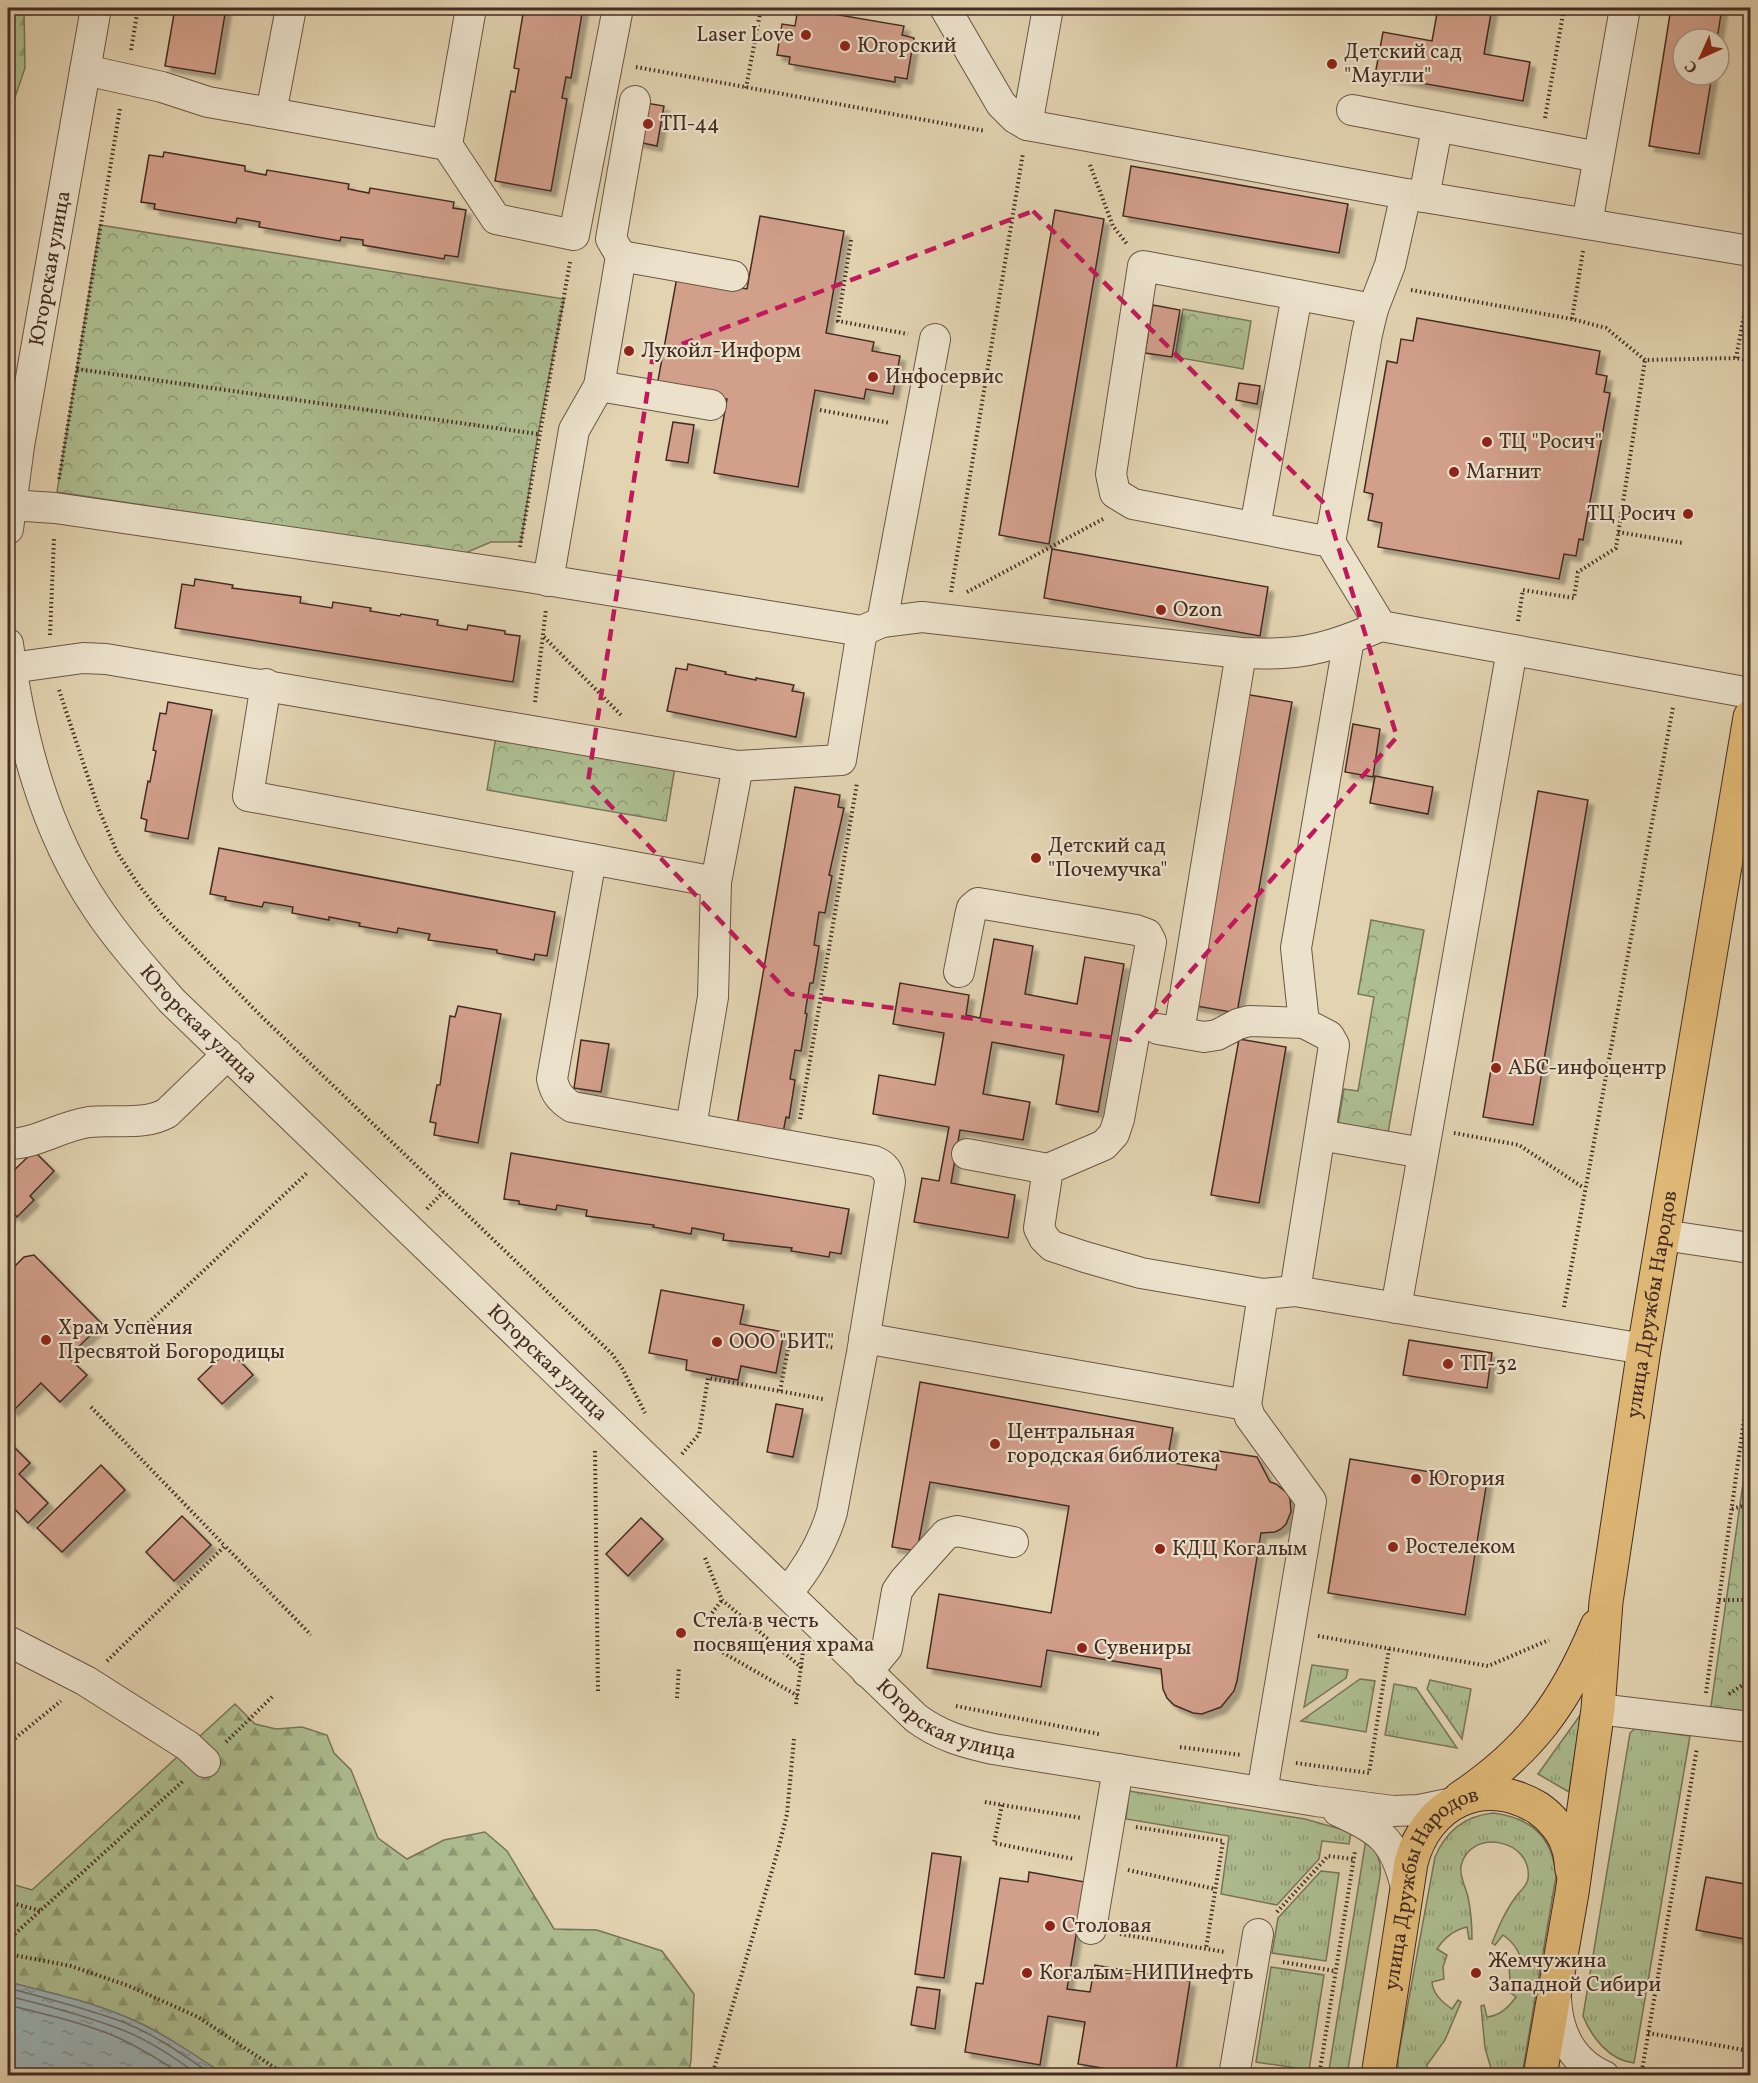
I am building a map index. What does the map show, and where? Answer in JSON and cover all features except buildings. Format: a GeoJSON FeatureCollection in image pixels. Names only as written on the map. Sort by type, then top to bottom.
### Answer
{"type":"FeatureCollection","features":[{"type":"Feature","properties":{"kind":"main road","name":"улица Дружбы Народов"},"geometry":{"type":"LineString","coordinates":[[1540,2076],[1572,1893],[1598,1709],[1606,1602],[1644,1349],[1750,717]]}},
{"type":"Feature","properties":{"kind":"main road"},"geometry":{"type":"LineString","coordinates":[[1453,1803],[1501,1767],[1539,1730],[1573,1679],[1606,1602]]}},
{"type":"Feature","properties":{"kind":"main road","name":"улица Дружбы Народов"},"geometry":{"type":"LineString","coordinates":[[1378,2076],[1406,1887],[1415,1845],[1434,1817],[1453,1803],[1483,1794],[1504,1795],[1525,1801],[1543,1812],[1558,1827],[1568,1846],[1573,1872],[1572,1893]]}},
{"type":"Feature","properties":{"kind":"street","name":"Югорская улица"},"geometry":{"type":"LineString","coordinates":[[9,517],[96,8]]}},
{"type":"Feature","properties":{"kind":"street"},"geometry":{"type":"LineString","coordinates":[[271,113],[291,8]]}},
{"type":"Feature","properties":{"kind":"street"},"geometry":{"type":"LineString","coordinates":[[471,8],[447,145],[496,219],[574,235],[618,8]]}},
{"type":"Feature","properties":{"kind":"street"},"geometry":{"type":"LineString","coordinates":[[945,8],[1001,104],[1015,118],[1027,125],[1415,195],[1750,251]]}},
{"type":"Feature","properties":{"kind":"street"},"geometry":{"type":"LineString","coordinates":[[1027,125],[1048,8]]}},
{"type":"Feature","properties":{"kind":"street"},"geometry":{"type":"LineString","coordinates":[[1587,224],[1625,8]]}},
{"type":"Feature","properties":{"kind":"street"},"geometry":{"type":"LineString","coordinates":[[85,70],[126,78],[208,102],[447,145]]}},
{"type":"Feature","properties":{"kind":"street"},"geometry":{"type":"LineString","coordinates":[[548,581],[574,430],[599,386],[621,256],[611,239],[635,101]]}},
{"type":"Feature","properties":{"kind":"street"},"geometry":{"type":"LineString","coordinates":[[1352,110],[1598,157]]}},
{"type":"Feature","properties":{"kind":"street"},"geometry":{"type":"LineString","coordinates":[[1381,626],[1330,542],[1367,334],[1437,128]]}},
{"type":"Feature","properties":{"kind":"street"},"geometry":{"type":"LineString","coordinates":[[621,256],[733,276]]}},
{"type":"Feature","properties":{"kind":"street"},"geometry":{"type":"LineString","coordinates":[[1330,542],[1133,504],[1115,493],[1111,474],[1143,266],[1297,295],[1378,297]]}},
{"type":"Feature","properties":{"kind":"street"},"geometry":{"type":"LineString","coordinates":[[1256,527],[1297,295]]}},
{"type":"Feature","properties":{"kind":"street"},"geometry":{"type":"LineString","coordinates":[[9,656],[52,661],[83,658],[106,659],[266,684],[738,766],[841,760],[918,428],[935,339]]}},
{"type":"Feature","properties":{"kind":"street"},"geometry":{"type":"LineString","coordinates":[[599,386],[711,405]]}},
{"type":"Feature","properties":{"kind":"street"},"geometry":{"type":"LineString","coordinates":[[9,517],[56,495],[548,581],[872,627],[947,611],[1241,653],[1284,653],[1313,650],[1381,626],[1750,693]]}},
{"type":"Feature","properties":{"kind":"street"},"geometry":{"type":"LineString","coordinates":[[1304,1023],[1296,948],[1349,639]]}},
{"type":"Feature","properties":{"kind":"street"},"geometry":{"type":"LineString","coordinates":[[1396,1308],[1512,650]]}},
{"type":"Feature","properties":{"kind":"street"},"geometry":{"type":"LineString","coordinates":[[1179,1032],[1241,653]]}},
{"type":"Feature","properties":{"kind":"street","name":"Югорская улица"},"geometry":{"type":"LineString","coordinates":[[9,656],[20,718],[36,778],[53,824],[76,872],[97,908],[136,960],[172,1001],[916,1718],[954,1739],[993,1749],[1316,1801]]}},
{"type":"Feature","properties":{"kind":"street"},"geometry":{"type":"LineString","coordinates":[[266,684],[248,796],[716,882]]}},
{"type":"Feature","properties":{"kind":"street"},"geometry":{"type":"LineString","coordinates":[[691,1126],[713,997],[716,882],[738,766]]}},
{"type":"Feature","properties":{"kind":"street"},"geometry":{"type":"LineString","coordinates":[[591,859],[552,1079],[554,1091],[561,1100],[572,1107],[691,1126],[874,1161],[882,1164],[889,1174],[890,1182],[865,1337],[832,1512],[826,1534],[811,1562],[787,1593]]}},
{"type":"Feature","properties":{"kind":"street"},"geometry":{"type":"LineString","coordinates":[[959,972],[972,908],[978,903],[1136,930],[1147,934],[1151,942],[1137,1026],[1114,1134],[1104,1145],[1048,1169],[967,1154]]}},
{"type":"Feature","properties":{"kind":"street"},"geometry":{"type":"LineString","coordinates":[[1137,1026],[1204,1037],[1217,1035],[1249,1021],[1304,1023],[1329,1035],[1334,1045],[1295,1291]]}},
{"type":"Feature","properties":{"kind":"street"},"geometry":{"type":"LineString","coordinates":[[8,1144],[25,1143],[88,1122],[156,1119],[167,1113],[228,1054]]}},
{"type":"Feature","properties":{"kind":"street"},"geometry":{"type":"LineString","coordinates":[[1320,1135],[1425,1140]]}},
{"type":"Feature","properties":{"kind":"street"},"geometry":{"type":"LineString","coordinates":[[1048,1169],[1039,1228],[1044,1238],[1052,1246],[1085,1257],[1141,1273],[1263,1294],[1295,1291],[1644,1349]]}},
{"type":"Feature","properties":{"kind":"street"},"geometry":{"type":"LineString","coordinates":[[1663,1235],[1750,1248]]}},
{"type":"Feature","properties":{"kind":"street"},"geometry":{"type":"LineString","coordinates":[[1262,1792],[1291,1631],[1311,1501],[1250,1417],[1248,1394],[1263,1294]]}},
{"type":"Feature","properties":{"kind":"street"},"geometry":{"type":"LineString","coordinates":[[865,1337],[1248,1394]]}},
{"type":"Feature","properties":{"kind":"street"},"geometry":{"type":"LineString","coordinates":[[867,1672],[887,1648],[897,1591],[946,1534],[957,1532],[1013,1542]]}},
{"type":"Feature","properties":{"kind":"street"},"geometry":{"type":"LineString","coordinates":[[8,1641],[86,1681],[188,1746],[205,1762]]}},
{"type":"Feature","properties":{"kind":"street"},"geometry":{"type":"LineString","coordinates":[[1598,1709],[1750,1727]]}},
{"type":"Feature","properties":{"kind":"street"},"geometry":{"type":"LineString","coordinates":[[1091,1929],[1118,1769]]}},
{"type":"Feature","properties":{"kind":"street"},"geometry":{"type":"LineString","coordinates":[[1316,1801],[1393,1811],[1419,1810],[1453,1803]]}},
{"type":"Feature","properties":{"kind":"street"},"geometry":{"type":"LineString","coordinates":[[1316,1801],[1378,1832],[1390,1845],[1400,1863],[1406,1887]]}},
{"type":"Feature","properties":{"kind":"street"},"geometry":{"type":"LineString","coordinates":[[1234,2076],[1256,1946]]}},
{"type":"Feature","properties":{"kind":"street"},"geometry":{"type":"LineString","coordinates":[[1555,1987],[1557,2016],[1563,2038],[1580,2059],[1604,2076]]}},
{"type":"Feature","properties":{"kind":"path"},"geometry":{"type":"LineString","coordinates":[[138,8],[56,495],[50,645],[52,661],[57,686],[99,810],[117,852],[163,916],[269,1024],[612,1354],[622,1368],[646,1417]]}},
{"type":"Feature","properties":{"kind":"path"},"geometry":{"type":"LineString","coordinates":[[746,88],[761,8]]}},
{"type":"Feature","properties":{"kind":"path"},"geometry":{"type":"LineString","coordinates":[[1541,146],[1564,8]]}},
{"type":"Feature","properties":{"kind":"path"},"geometry":{"type":"LineString","coordinates":[[608,62],[991,132]]}},
{"type":"Feature","properties":{"kind":"path"},"geometry":{"type":"LineString","coordinates":[[947,611],[1027,125]]}},
{"type":"Feature","properties":{"kind":"path"},"geometry":{"type":"LineString","coordinates":[[1087,158],[1113,226],[1143,266]]}},
{"type":"Feature","properties":{"kind":"path"},"geometry":{"type":"LineString","coordinates":[[1572,319],[1587,224]]}},
{"type":"Feature","properties":{"kind":"path"},"geometry":{"type":"LineString","coordinates":[[521,542],[574,235]]}},
{"type":"Feature","properties":{"kind":"path"},"geometry":{"type":"LineString","coordinates":[[851,240],[838,321],[935,339]]}},
{"type":"Feature","properties":{"kind":"path"},"geometry":{"type":"LineString","coordinates":[[1736,358],[1750,284]]}},
{"type":"Feature","properties":{"kind":"path"},"geometry":{"type":"LineString","coordinates":[[1378,297],[1572,319],[1606,328],[1646,360],[1736,358],[1750,361]]}},
{"type":"Feature","properties":{"kind":"path"},"geometry":{"type":"LineString","coordinates":[[1512,650],[1523,590],[1574,598],[1578,572],[1616,548],[1646,360]]}},
{"type":"Feature","properties":{"kind":"path"},"geometry":{"type":"LineString","coordinates":[[77,369],[538,434]]}},
{"type":"Feature","properties":{"kind":"path"},"geometry":{"type":"LineString","coordinates":[[820,410],[918,428]]}},
{"type":"Feature","properties":{"kind":"path"},"geometry":{"type":"LineString","coordinates":[[947,611],[1133,504]]}},
{"type":"Feature","properties":{"kind":"path"},"geometry":{"type":"LineString","coordinates":[[1618,532],[1683,543]]}},
{"type":"Feature","properties":{"kind":"path"},"geometry":{"type":"LineString","coordinates":[[531,729],[544,637],[548,581]]}},
{"type":"Feature","properties":{"kind":"path"},"geometry":{"type":"LineString","coordinates":[[544,637],[625,719]]}},
{"type":"Feature","properties":{"kind":"path"},"geometry":{"type":"LineString","coordinates":[[1559,1335],[1678,680]]}},
{"type":"Feature","properties":{"kind":"path"},"geometry":{"type":"LineString","coordinates":[[796,1146],[858,778],[841,760]]}},
{"type":"Feature","properties":{"kind":"path"},"geometry":{"type":"LineString","coordinates":[[1425,1140],[1519,1146],[1584,1188]]}},
{"type":"Feature","properties":{"kind":"path"},"geometry":{"type":"LineString","coordinates":[[145,1326],[308,1172]]}},
{"type":"Feature","properties":{"kind":"path"},"geometry":{"type":"LineString","coordinates":[[780,1391],[790,1340],[865,1337]]}},
{"type":"Feature","properties":{"kind":"path"},"geometry":{"type":"LineString","coordinates":[[1641,2076],[1701,1722],[1750,1376]]}},
{"type":"Feature","properties":{"kind":"path"},"geometry":{"type":"LineString","coordinates":[[681,1455],[699,1434],[708,1378],[852,1405]]}},
{"type":"Feature","properties":{"kind":"path"},"geometry":{"type":"LineString","coordinates":[[91,1407],[311,1635]]}},
{"type":"Feature","properties":{"kind":"path"},"geometry":{"type":"LineString","coordinates":[[674,1447],[690,1462]]}},
{"type":"Feature","properties":{"kind":"path"},"geometry":{"type":"LineString","coordinates":[[596,1451],[598,1693]]}},
{"type":"Feature","properties":{"kind":"path"},"geometry":{"type":"LineString","coordinates":[[1732,1509],[1750,1504]]}},
{"type":"Feature","properties":{"kind":"path"},"geometry":{"type":"LineString","coordinates":[[8,1744],[86,1681],[225,1546]]}},
{"type":"Feature","properties":{"kind":"path"},"geometry":{"type":"LineString","coordinates":[[705,1558],[722,1600],[802,1668]]}},
{"type":"Feature","properties":{"kind":"path"},"geometry":{"type":"LineString","coordinates":[[712,1613],[722,1600]]}},
{"type":"Feature","properties":{"kind":"path"},"geometry":{"type":"LineString","coordinates":[[1719,1600],[1750,1600]]}},
{"type":"Feature","properties":{"kind":"path"},"geometry":{"type":"LineString","coordinates":[[1291,1631],[1488,1666],[1549,1640]]}},
{"type":"Feature","properties":{"kind":"path"},"geometry":{"type":"LineString","coordinates":[[715,1648],[798,1696]]}},
{"type":"Feature","properties":{"kind":"path"},"geometry":{"type":"LineString","coordinates":[[1172,1746],[1369,1773],[1389,1649]]}},
{"type":"Feature","properties":{"kind":"path"},"geometry":{"type":"LineString","coordinates":[[796,1704],[803,1651]]}},
{"type":"Feature","properties":{"kind":"path"},"geometry":{"type":"LineString","coordinates":[[677,1698],[680,1667]]}},
{"type":"Feature","properties":{"kind":"path"},"geometry":{"type":"LineString","coordinates":[[8,1940],[205,1762],[273,1696]]}},
{"type":"Feature","properties":{"kind":"path"},"geometry":{"type":"LineString","coordinates":[[949,1704],[1105,1735]]}},
{"type":"Feature","properties":{"kind":"path"},"geometry":{"type":"LineString","coordinates":[[711,2076],[787,1814],[794,1739]]}},
{"type":"Feature","properties":{"kind":"path"},"geometry":{"type":"LineString","coordinates":[[1002,1805],[994,1844],[1215,1889]]}},
{"type":"Feature","properties":{"kind":"path"},"geometry":{"type":"LineString","coordinates":[[1206,1949],[1223,1841]]}},
{"type":"Feature","properties":{"kind":"path"},"geometry":{"type":"LineString","coordinates":[[1256,1946],[1328,1856],[1353,1859],[1319,2076]]}},
{"type":"Feature","properties":{"kind":"path"},"geometry":{"type":"LineString","coordinates":[[8,1902],[42,1911]]}},
{"type":"Feature","properties":{"kind":"path"},"geometry":{"type":"LineString","coordinates":[[1091,1929],[1206,1949],[1256,1946],[1335,1971]]}},
{"type":"Feature","properties":{"kind":"path"},"geometry":{"type":"LineString","coordinates":[[8,1954],[71,1966],[129,1986],[198,2017],[287,2076]]}},
{"type":"Feature","properties":{"kind":"path"},"geometry":{"type":"LineString","coordinates":[[1648,2033],[1750,2051]]}},
{"type":"Feature","properties":{"kind":"highlighted area"},"geometry":{"type":"Polygon","coordinates":[[[1033,211],[1325,504],[1397,737],[1130,1040],[790,994],[588,782],[653,355],[1033,211]]]}},
{"type":"Feature","properties":{"kind":"green space"},"geometry":{"type":"Polygon","coordinates":[[[8,8],[24,8],[25,68],[11,109],[8,171],[8,8]]]}},
{"type":"Feature","properties":{"kind":"green space"},"geometry":{"type":"Polygon","coordinates":[[[100,225],[564,299],[538,434],[521,542],[491,542],[463,554],[57,492],[100,225]]]}},
{"type":"Feature","properties":{"kind":"green space"},"geometry":{"type":"Polygon","coordinates":[[[1183,309],[1251,321],[1243,369],[1175,357],[1183,309]]]}},
{"type":"Feature","properties":{"kind":"green space"},"geometry":{"type":"Polygon","coordinates":[[[496,736],[675,767],[666,821],[487,790],[496,736]]]}},
{"type":"Feature","properties":{"kind":"green space"},"geometry":{"type":"Polygon","coordinates":[[[1371,920],[1424,930],[1388,1133],[1338,1124],[1344,1089],[1358,1091],[1374,997],[1358,994],[1371,920]]]}},
{"type":"Feature","properties":{"kind":"green space"},"geometry":{"type":"Polygon","coordinates":[[[1750,1435],[1750,1717],[1710,1713],[1750,1435]]]}},
{"type":"Feature","properties":{"kind":"green space"},"geometry":{"type":"Polygon","coordinates":[[[1312,1665],[1348,1670],[1346,1678],[1304,1707],[1312,1665]]]}},
{"type":"Feature","properties":{"kind":"green space"},"geometry":{"type":"Polygon","coordinates":[[[1360,1679],[1375,1681],[1366,1732],[1301,1721],[1360,1679]]]}},
{"type":"Feature","properties":{"kind":"green space"},"geometry":{"type":"Polygon","coordinates":[[[1430,1680],[1471,1689],[1462,1739],[1427,1689],[1430,1680]]]}},
{"type":"Feature","properties":{"kind":"green space"},"geometry":{"type":"Polygon","coordinates":[[[1394,1684],[1416,1688],[1457,1748],[1385,1735],[1394,1684]]]}},
{"type":"Feature","properties":{"kind":"green space"},"geometry":{"type":"Polygon","coordinates":[[[235,1704],[255,1724],[276,1729],[302,1727],[327,1735],[334,1753],[351,1770],[378,1838],[407,1859],[444,1840],[485,1832],[507,1851],[554,1929],[597,1930],[662,1951],[694,1994],[691,2061],[688,2075],[225,2075],[165,2036],[112,2011],[8,1982],[8,1883],[32,1890],[235,1704]]]}},
{"type":"Feature","properties":{"kind":"green space"},"geometry":{"type":"Polygon","coordinates":[[[1581,1714],[1569,1792],[1538,1774],[1581,1714]]]}},
{"type":"Feature","properties":{"kind":"green space"},"geometry":{"type":"Polygon","coordinates":[[[1635,1728],[1690,1736],[1634,2063],[1609,2053],[1602,2047],[1583,2016],[1630,1733],[1635,1728]]]}},
{"type":"Feature","properties":{"kind":"green space"},"geometry":{"type":"Polygon","coordinates":[[[1129,1791],[1305,1819],[1351,1832],[1349,1844],[1322,1841],[1319,1859],[1277,1905],[1221,1894],[1229,1836],[1126,1819],[1129,1791]]]}},
{"type":"Feature","properties":{"kind":"green space"},"geometry":{"type":"Polygon","coordinates":[[[1493,1813],[1519,1819],[1538,1832],[1550,1851],[1556,1877],[1522,2075],[1493,2075],[1485,2048],[1481,2006],[1484,2005],[1487,2017],[1496,2015],[1516,1997],[1507,1990],[1510,1979],[1509,1967],[1522,1964],[1520,1955],[1503,1935],[1495,1945],[1492,1943],[1506,1912],[1527,1883],[1527,1865],[1521,1855],[1511,1847],[1487,1842],[1476,1846],[1467,1854],[1461,1866],[1470,1908],[1472,1939],[1469,1939],[1467,1927],[1450,1935],[1437,1949],[1447,1955],[1443,1967],[1444,1979],[1432,1982],[1434,1990],[1452,2009],[1458,2000],[1461,2002],[1445,2040],[1427,2065],[1426,2075],[1398,2076],[1398,2058],[1435,1857],[1439,1848],[1457,1826],[1473,1817],[1493,1813]]]}},
{"type":"Feature","properties":{"kind":"green space"},"geometry":{"type":"Polygon","coordinates":[[[1366,1839],[1378,1856],[1380,1876],[1347,2075],[1328,2076],[1366,1839]]]}},
{"type":"Feature","properties":{"kind":"green space"},"geometry":{"type":"Polygon","coordinates":[[[1321,1871],[1339,1873],[1326,1961],[1272,1953],[1278,1918],[1321,1871]]]}},
{"type":"Feature","properties":{"kind":"green space"},"geometry":{"type":"Polygon","coordinates":[[[1271,1967],[1324,1975],[1309,2070],[1256,2062],[1271,1967]]]}},
{"type":"Feature","properties":{"kind":"water"},"geometry":{"type":"Polygon","coordinates":[[[8,1982],[83,2002],[126,2017],[165,2036],[225,2075],[8,2075],[8,1982]]]}},
{"type":"Feature","properties":{"kind":"place","name":"Laser Love"},"geometry":{"type":"Point","coordinates":[806,35]}},
{"type":"Feature","properties":{"kind":"place","name":"Югорский"},"geometry":{"type":"Point","coordinates":[845,46]}},
{"type":"Feature","properties":{"kind":"place","name":"Детский сад \"Маугли\""},"geometry":{"type":"Point","coordinates":[1332,64]}},
{"type":"Feature","properties":{"kind":"place","name":"ТП-44"},"geometry":{"type":"Point","coordinates":[648,124]}},
{"type":"Feature","properties":{"kind":"place","name":"Лукойл-Информ"},"geometry":{"type":"Point","coordinates":[629,351]}},
{"type":"Feature","properties":{"kind":"place","name":"Инфосервис"},"geometry":{"type":"Point","coordinates":[873,377]}},
{"type":"Feature","properties":{"kind":"place","name":"ТЦ \"Росич\""},"geometry":{"type":"Point","coordinates":[1487,442]}},
{"type":"Feature","properties":{"kind":"place","name":"Магнит"},"geometry":{"type":"Point","coordinates":[1454,472]}},
{"type":"Feature","properties":{"kind":"place","name":"ТЦ Росич"},"geometry":{"type":"Point","coordinates":[1688,514]}},
{"type":"Feature","properties":{"kind":"place","name":"Ozon"},"geometry":{"type":"Point","coordinates":[1161,610]}},
{"type":"Feature","properties":{"kind":"place","name":"Детский сад \"Почемучка\""},"geometry":{"type":"Point","coordinates":[1036,858]}},
{"type":"Feature","properties":{"kind":"place","name":"АБС-инфоцентр"},"geometry":{"type":"Point","coordinates":[1496,1068]}},
{"type":"Feature","properties":{"kind":"place","name":"Храм Успения Пресвятой Богородицы"},"geometry":{"type":"Point","coordinates":[46,1340]}},
{"type":"Feature","properties":{"kind":"place","name":"ООО \"БИТ\""},"geometry":{"type":"Point","coordinates":[717,1342]}},
{"type":"Feature","properties":{"kind":"place","name":"ТП-32"},"geometry":{"type":"Point","coordinates":[1448,1364]}},
{"type":"Feature","properties":{"kind":"place","name":"Центральная городская библиотека"},"geometry":{"type":"Point","coordinates":[995,1444]}},
{"type":"Feature","properties":{"kind":"place","name":"Югория"},"geometry":{"type":"Point","coordinates":[1416,1479]}},
{"type":"Feature","properties":{"kind":"place","name":"Ростелеком"},"geometry":{"type":"Point","coordinates":[1393,1547]}},
{"type":"Feature","properties":{"kind":"place","name":"КДЦ Когалым"},"geometry":{"type":"Point","coordinates":[1160,1549]}},
{"type":"Feature","properties":{"kind":"place","name":"Стела в честь посвящения храма"},"geometry":{"type":"Point","coordinates":[681,1633]}},
{"type":"Feature","properties":{"kind":"place","name":"Сувениры"},"geometry":{"type":"Point","coordinates":[1082,1648]}},
{"type":"Feature","properties":{"kind":"place","name":"Столовая"},"geometry":{"type":"Point","coordinates":[1050,1926]}},
{"type":"Feature","properties":{"kind":"place","name":"Когалым-НИПИнефть"},"geometry":{"type":"Point","coordinates":[1027,1973]}},
{"type":"Feature","properties":{"kind":"place","name":"Жемчужина Западной Сибири"},"geometry":{"type":"Point","coordinates":[1476,1973]}}]}
